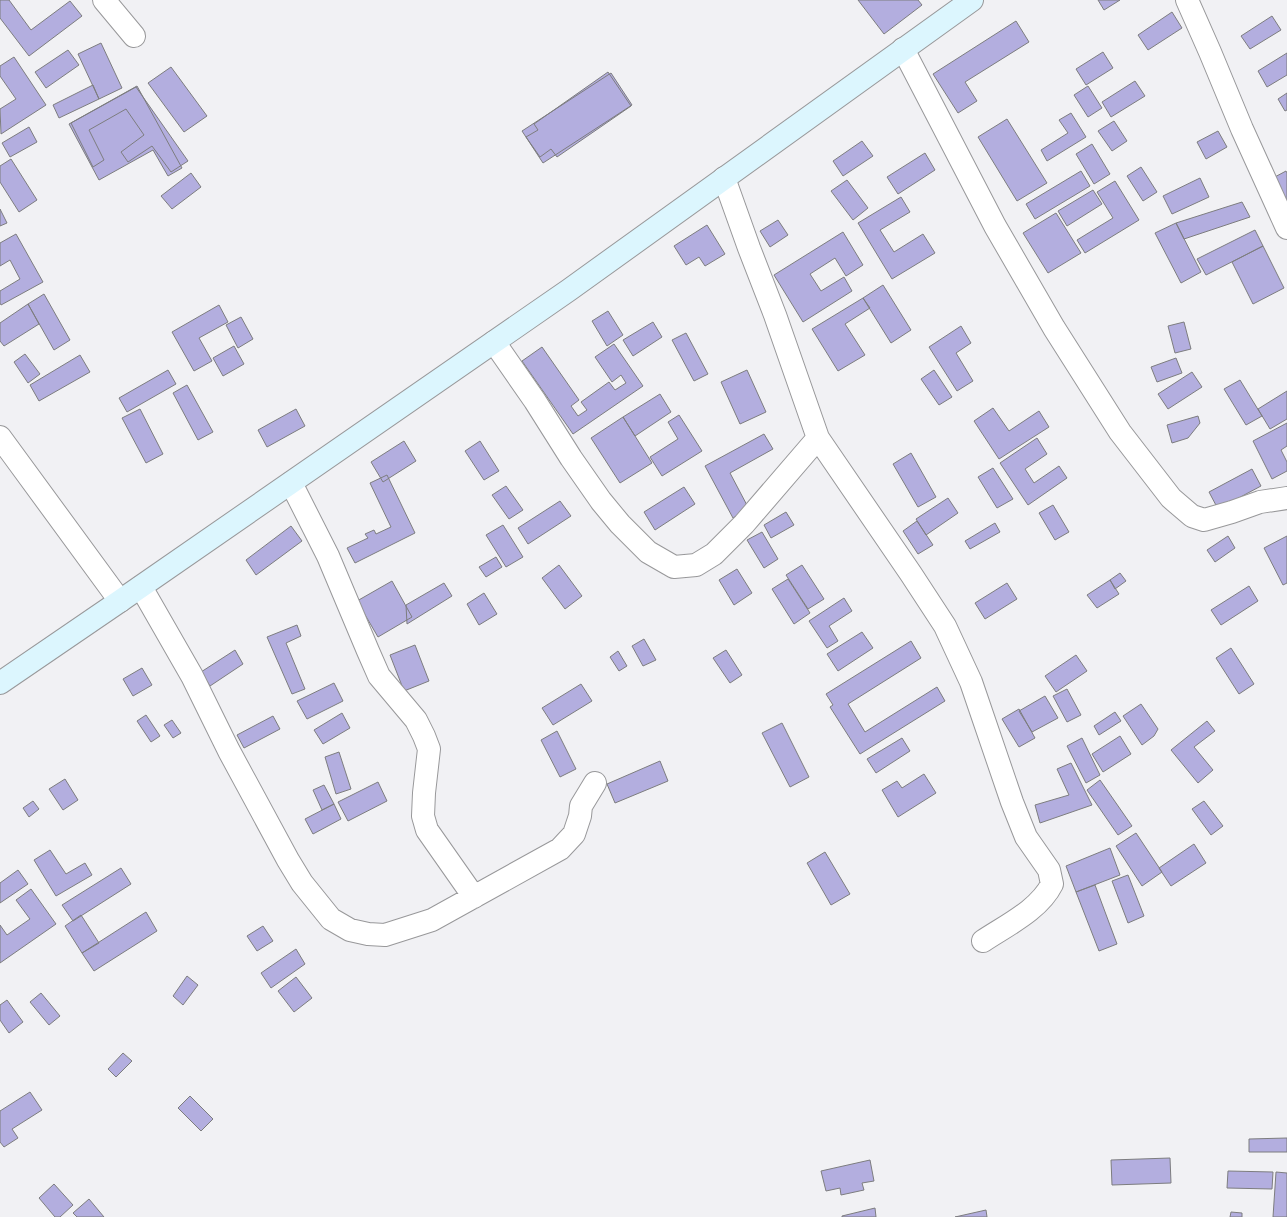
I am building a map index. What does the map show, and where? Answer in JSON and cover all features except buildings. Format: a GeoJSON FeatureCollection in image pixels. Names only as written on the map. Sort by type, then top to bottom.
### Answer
{"type":"FeatureCollection","features":[{"type":"Feature","properties":{"kind":"street"},"geometry":{"type":"LineString","coordinates":[[104,0],[134,36]]}},
{"type":"Feature","properties":{"kind":"street"},"geometry":{"type":"LineString","coordinates":[[0,683],[494,342],[972,0]]}},
{"type":"Feature","properties":{"kind":"street"},"geometry":{"type":"LineString","coordinates":[[1187,0],[1242,129],[1287,228]]}},
{"type":"Feature","properties":{"kind":"street"},"geometry":{"type":"LineString","coordinates":[[903,49],[995,226],[1054,328],[1120,432],[1171,498],[1192,516],[1204,520],[1260,502],[1287,498]]}},
{"type":"Feature","properties":{"kind":"street"},"geometry":{"type":"LineString","coordinates":[[724,178],[748,248],[780,329],[818,438],[945,626],[971,682],[1012,802],[1026,837],[1049,870],[1052,884],[1047,894],[1031,909],[983,941]]}},
{"type":"Feature","properties":{"kind":"street"},"geometry":{"type":"LineString","coordinates":[[494,342],[601,501],[620,524],[648,552],[674,567],[696,565],[714,554],[744,524],[818,438]]}},
{"type":"Feature","properties":{"kind":"street"},"geometry":{"type":"LineString","coordinates":[[0,437],[120,601]]}},
{"type":"Feature","properties":{"kind":"street"},"geometry":{"type":"LineString","coordinates":[[291,482],[328,556],[380,676],[416,720],[424,736],[429,749],[423,816],[427,830],[474,897]]}},
{"type":"Feature","properties":{"kind":"street"},"geometry":{"type":"LineString","coordinates":[[141,587],[192,676],[233,758],[302,883],[330,919],[350,930],[368,934],[385,935],[432,920],[560,849],[574,834],[580,816],[581,806],[596,783]]}}]}
